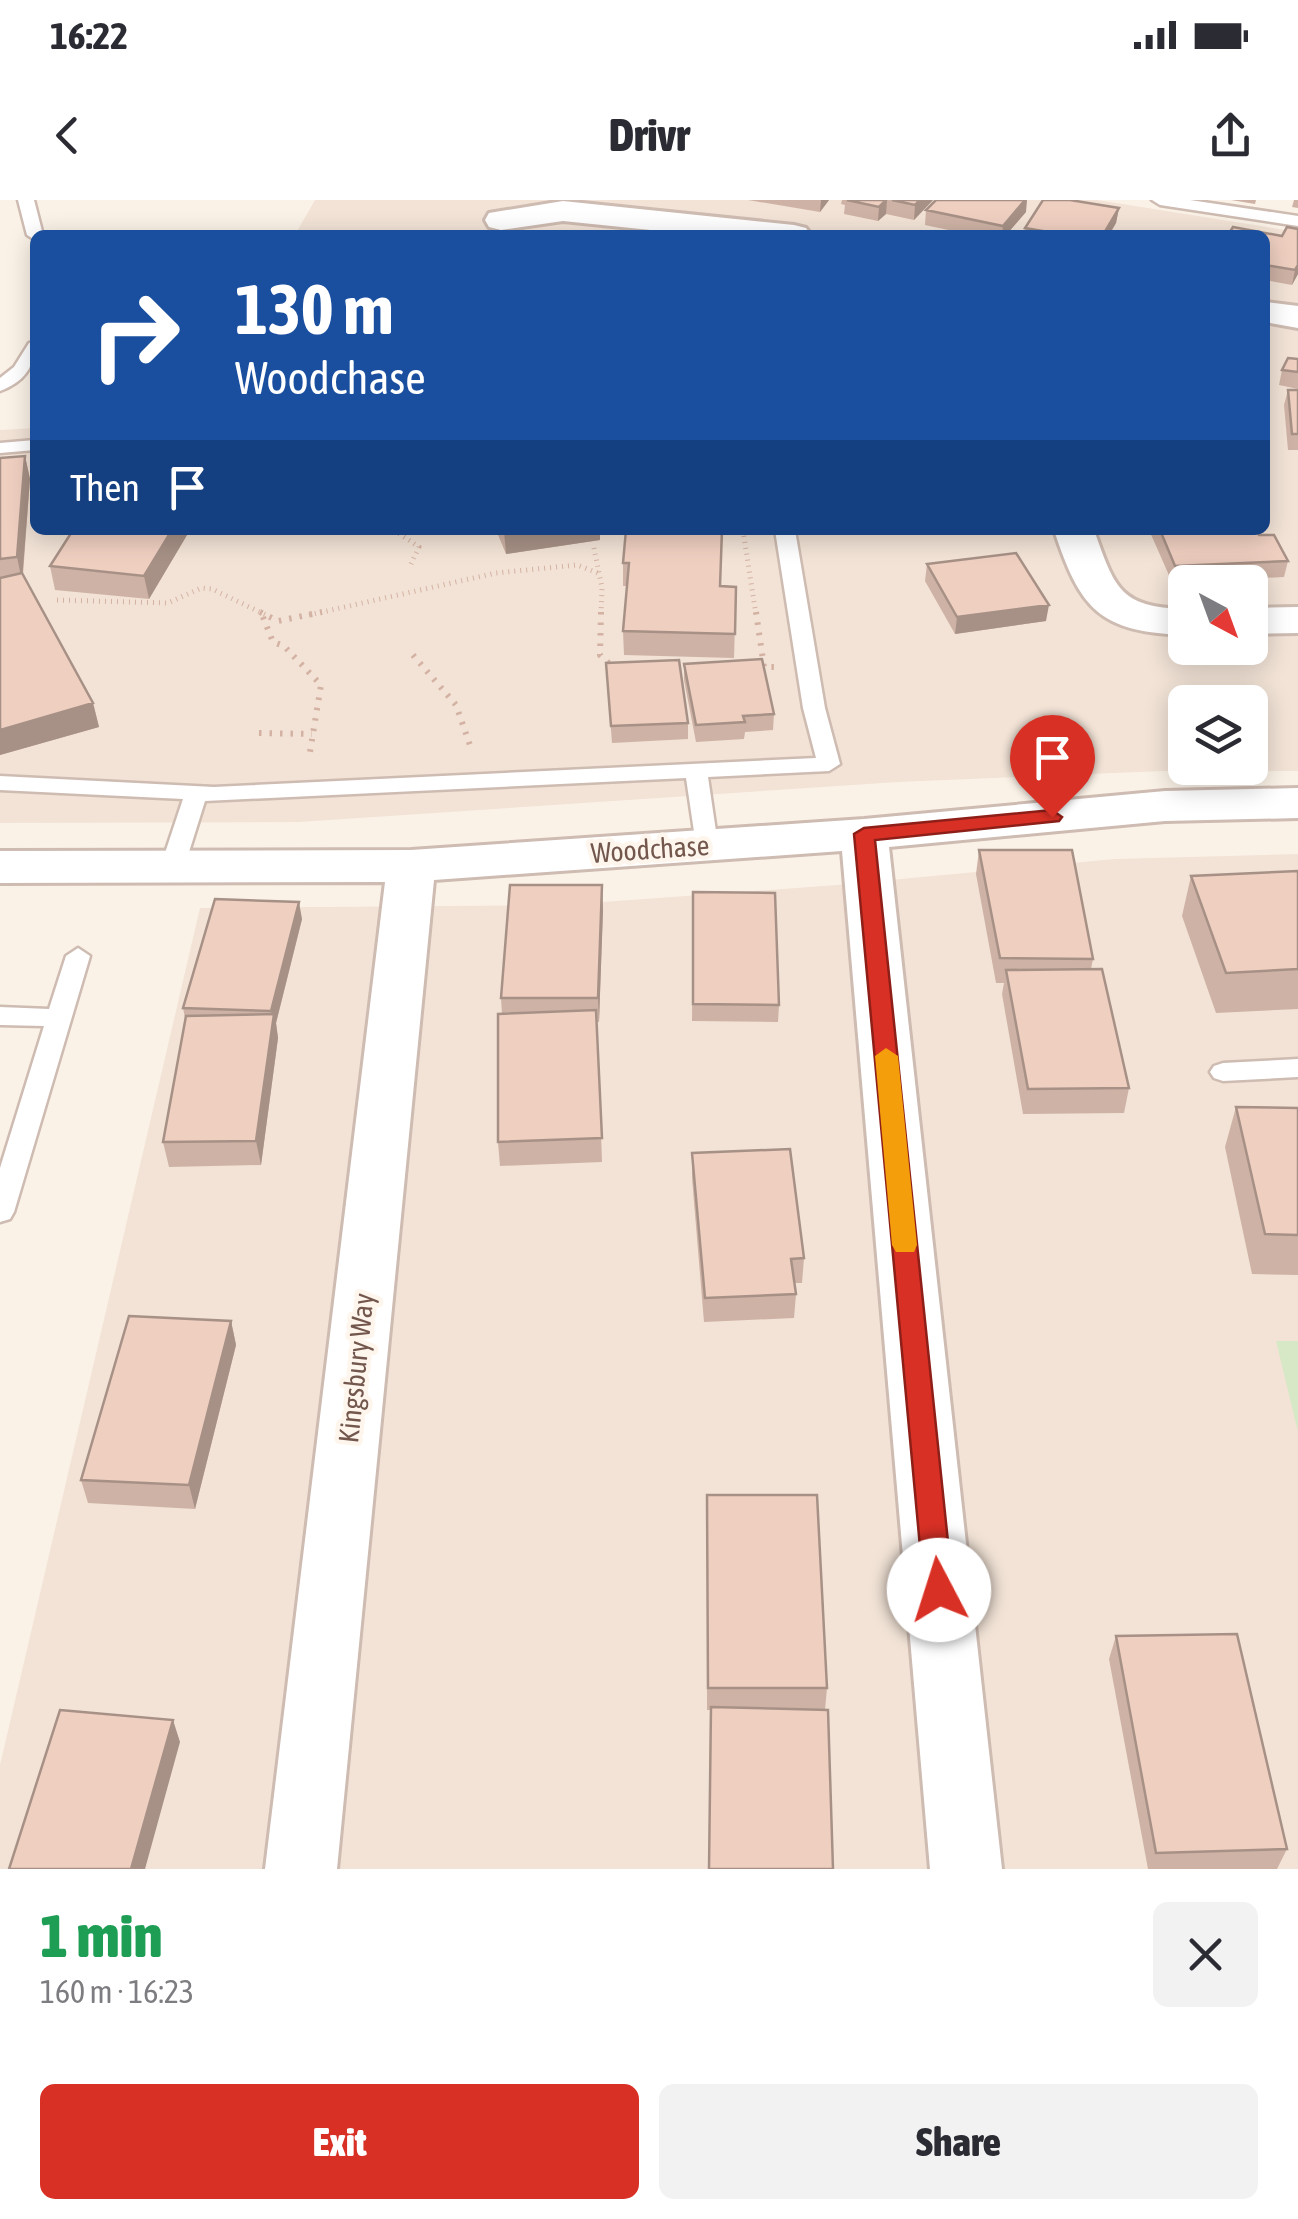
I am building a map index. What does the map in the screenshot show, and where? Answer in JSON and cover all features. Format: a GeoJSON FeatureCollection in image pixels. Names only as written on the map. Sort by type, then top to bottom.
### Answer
{"type":"FeatureCollection","features":[{"type":"Feature","properties":{"kind":"street"},"geometry":{"type":"LineString","coordinates":[[500,220],[563,211],[746,230]]}},
{"type":"Feature","properties":{"kind":"street"},"geometry":{"type":"LineString","coordinates":[[1270,313],[1298,317]]}},
{"type":"Feature","properties":{"kind":"street"},"geometry":{"type":"LineString","coordinates":[[1076,535],[1094,587],[1113,609],[1130,618],[1168,621]]}},
{"type":"Feature","properties":{"kind":"street"},"geometry":{"type":"LineString","coordinates":[[1268,621],[1298,620]]}},
{"type":"Feature","properties":{"kind":"street","name":"Woodchase"},"geometry":{"type":"LineString","coordinates":[[0,867],[410,866],[864,834],[1165,806],[1298,804]]}},
{"type":"Feature","properties":{"kind":"street"},"geometry":{"type":"LineString","coordinates":[[864,834],[966,1869]]}},
{"type":"Feature","properties":{"kind":"street","name":"Kingsbury Way"},"geometry":{"type":"LineString","coordinates":[[301,1869],[410,866]]}},
{"type":"Feature","properties":{"kind":"lane"},"geometry":{"type":"LineString","coordinates":[[26,200],[34,230]]}},
{"type":"Feature","properties":{"kind":"lane"},"geometry":{"type":"LineString","coordinates":[[1160,200],[1298,221]]}},
{"type":"Feature","properties":{"kind":"lane"},"geometry":{"type":"LineString","coordinates":[[0,386],[21,370],[30,356]]}},
{"type":"Feature","properties":{"kind":"lane"},"geometry":{"type":"LineString","coordinates":[[0,448],[30,445]]}},
{"type":"Feature","properties":{"kind":"lane"},"geometry":{"type":"LineString","coordinates":[[0,783],[196,793],[829,764],[814,708],[785,535]]}},
{"type":"Feature","properties":{"kind":"lane"},"geometry":{"type":"LineString","coordinates":[[696,771],[708,845]]}},
{"type":"Feature","properties":{"kind":"lane"},"geometry":{"type":"LineString","coordinates":[[172,868],[196,793]]}},
{"type":"Feature","properties":{"kind":"lane"},"geometry":{"type":"LineString","coordinates":[[0,1212],[78,956]]}},
{"type":"Feature","properties":{"kind":"lane"},"geometry":{"type":"LineString","coordinates":[[0,1016],[58,1018]]}},
{"type":"Feature","properties":{"kind":"lane"},"geometry":{"type":"LineString","coordinates":[[1223,1072],[1298,1068]]}},
{"type":"Feature","properties":{"kind":"path"},"geometry":{"type":"LineString","coordinates":[[401,535],[419,547],[412,564]]}},
{"type":"Feature","properties":{"kind":"path"},"geometry":{"type":"LineString","coordinates":[[744,535],[764,667],[782,668]]}},
{"type":"Feature","properties":{"kind":"path"},"geometry":{"type":"LineString","coordinates":[[594,548],[602,588],[600,654],[608,665],[622,670]]}},
{"type":"Feature","properties":{"kind":"path"},"geometry":{"type":"LineString","coordinates":[[57,600],[168,603],[201,588],[212,589],[278,621],[396,593],[450,586],[496,572],[576,565],[598,573]]}},
{"type":"Feature","properties":{"kind":"path"},"geometry":{"type":"LineString","coordinates":[[263,617],[272,642],[284,646],[321,685],[308,770]]}},
{"type":"Feature","properties":{"kind":"path"},"geometry":{"type":"LineString","coordinates":[[413,655],[420,669],[456,706],[463,734],[476,759]]}},
{"type":"Feature","properties":{"kind":"path"},"geometry":{"type":"LineString","coordinates":[[258,733],[312,734]]}},
{"type":"Feature","properties":{"kind":"shaded area"},"geometry":{"type":"Polygon","coordinates":[[[315,200],[1097,200],[1298,232],[1298,771],[1268,771],[1268,685],[1168,685],[1168,771],[898,782],[299,822],[0,823],[0,430],[30,428],[30,535],[1270,535],[1270,230],[298,230],[315,200]]]}},
{"type":"Feature","properties":{"kind":"shaded area"},"geometry":{"type":"Polygon","coordinates":[[[1298,854],[1298,1869],[0,1869],[0,1765],[200,908],[562,905],[1115,859],[1298,854]]]}},
{"type":"Feature","properties":{"kind":"green space"},"geometry":{"type":"Polygon","coordinates":[[[1276,1341],[1298,1341],[1298,1432],[1276,1341]]]}},
{"type":"Feature","properties":{"kind":"building"},"geometry":{"type":"Polygon","coordinates":[[[847,200],[886,200],[879,207],[847,200]]]}},
{"type":"Feature","properties":{"kind":"building"},"geometry":{"type":"Polygon","coordinates":[[[892,200],[920,200],[915,205],[892,200]]]}},
{"type":"Feature","properties":{"kind":"building"},"geometry":{"type":"Polygon","coordinates":[[[936,200],[1025,200],[1003,226],[926,210],[936,200]]]}},
{"type":"Feature","properties":{"kind":"building"},"geometry":{"type":"Polygon","coordinates":[[[1043,200],[1119,208],[1106,230],[1025,228],[1043,200]]]}},
{"type":"Feature","properties":{"kind":"building"},"geometry":{"type":"Polygon","coordinates":[[[1287,227],[1298,229],[1295,270],[1270,266],[1270,234],[1282,236],[1287,227]]]}},
{"type":"Feature","properties":{"kind":"building"},"geometry":{"type":"Polygon","coordinates":[[[1288,358],[1298,359],[1298,372],[1282,370],[1288,358]]]}},
{"type":"Feature","properties":{"kind":"building"},"geometry":{"type":"Polygon","coordinates":[[[1288,390],[1298,390],[1298,434],[1292,434],[1288,390]]]}},
{"type":"Feature","properties":{"kind":"building"},"geometry":{"type":"Polygon","coordinates":[[[25,456],[17,557],[0,559],[0,458],[25,456]]]}},
{"type":"Feature","properties":{"kind":"building"},"geometry":{"type":"Polygon","coordinates":[[[70,535],[169,535],[144,576],[50,566],[70,535]]]}},
{"type":"Feature","properties":{"kind":"building"},"geometry":{"type":"Polygon","coordinates":[[[626,535],[722,535],[720,586],[736,587],[735,634],[623,631],[629,563],[623,563],[626,535]]]}},
{"type":"Feature","properties":{"kind":"building"},"geometry":{"type":"Polygon","coordinates":[[[1162,535],[1274,535],[1288,561],[1175,565],[1162,535]]]}},
{"type":"Feature","properties":{"kind":"building"},"geometry":{"type":"Polygon","coordinates":[[[1016,553],[1049,605],[957,617],[927,564],[1016,553]]]}},
{"type":"Feature","properties":{"kind":"building"},"geometry":{"type":"Polygon","coordinates":[[[22,573],[93,703],[0,730],[0,578],[22,573]]]}},
{"type":"Feature","properties":{"kind":"building"},"geometry":{"type":"Polygon","coordinates":[[[762,659],[774,714],[743,716],[745,722],[696,725],[684,664],[762,659]]]}},
{"type":"Feature","properties":{"kind":"building"},"geometry":{"type":"Polygon","coordinates":[[[679,660],[688,723],[611,726],[606,663],[679,660]]]}},
{"type":"Feature","properties":{"kind":"building"},"geometry":{"type":"Polygon","coordinates":[[[979,850],[1072,850],[1093,959],[1000,958],[979,850]]]}},
{"type":"Feature","properties":{"kind":"building"},"geometry":{"type":"Polygon","coordinates":[[[1298,871],[1298,969],[1226,973],[1191,876],[1298,871]]]}},
{"type":"Feature","properties":{"kind":"building"},"geometry":{"type":"Polygon","coordinates":[[[510,885],[602,885],[598,998],[501,998],[510,885]]]}},
{"type":"Feature","properties":{"kind":"building"},"geometry":{"type":"Polygon","coordinates":[[[693,892],[775,893],[779,1005],[693,1004],[693,892]]]}},
{"type":"Feature","properties":{"kind":"building"},"geometry":{"type":"Polygon","coordinates":[[[215,899],[299,902],[271,1011],[183,1008],[215,899]]]}},
{"type":"Feature","properties":{"kind":"building"},"geometry":{"type":"Polygon","coordinates":[[[1102,969],[1129,1088],[1028,1089],[1006,970],[1102,969]]]}},
{"type":"Feature","properties":{"kind":"building"},"geometry":{"type":"Polygon","coordinates":[[[596,1010],[602,1138],[498,1142],[498,1014],[596,1010]]]}},
{"type":"Feature","properties":{"kind":"building"},"geometry":{"type":"Polygon","coordinates":[[[274,1014],[256,1141],[163,1142],[186,1016],[274,1014]]]}},
{"type":"Feature","properties":{"kind":"building"},"geometry":{"type":"Polygon","coordinates":[[[1236,1107],[1298,1108],[1298,1235],[1265,1234],[1236,1107]]]}},
{"type":"Feature","properties":{"kind":"building"},"geometry":{"type":"Polygon","coordinates":[[[790,1149],[804,1258],[791,1259],[796,1294],[705,1298],[692,1153],[790,1149]]]}},
{"type":"Feature","properties":{"kind":"building"},"geometry":{"type":"Polygon","coordinates":[[[129,1316],[231,1321],[189,1485],[81,1480],[129,1316]]]}},
{"type":"Feature","properties":{"kind":"building"},"geometry":{"type":"Polygon","coordinates":[[[707,1495],[817,1495],[827,1688],[708,1688],[707,1495]]]}},
{"type":"Feature","properties":{"kind":"building"},"geometry":{"type":"Polygon","coordinates":[[[1237,1634],[1287,1849],[1156,1853],[1116,1636],[1237,1634]]]}},
{"type":"Feature","properties":{"kind":"building"},"geometry":{"type":"Polygon","coordinates":[[[711,1707],[828,1710],[833,1869],[709,1869],[711,1707]]]}},
{"type":"Feature","properties":{"kind":"building"},"geometry":{"type":"Polygon","coordinates":[[[60,1710],[173,1720],[131,1869],[9,1869],[60,1710]]]}},
{"type":"Feature","properties":{"kind":"slow traffic"},"geometry":{"type":"LineString","coordinates":[[886,1056],[905,1245]]}},
{"type":"Feature","properties":{"kind":"route"},"geometry":{"type":"LineString","coordinates":[[939,1590],[864,834],[1052,817]]}}]}
